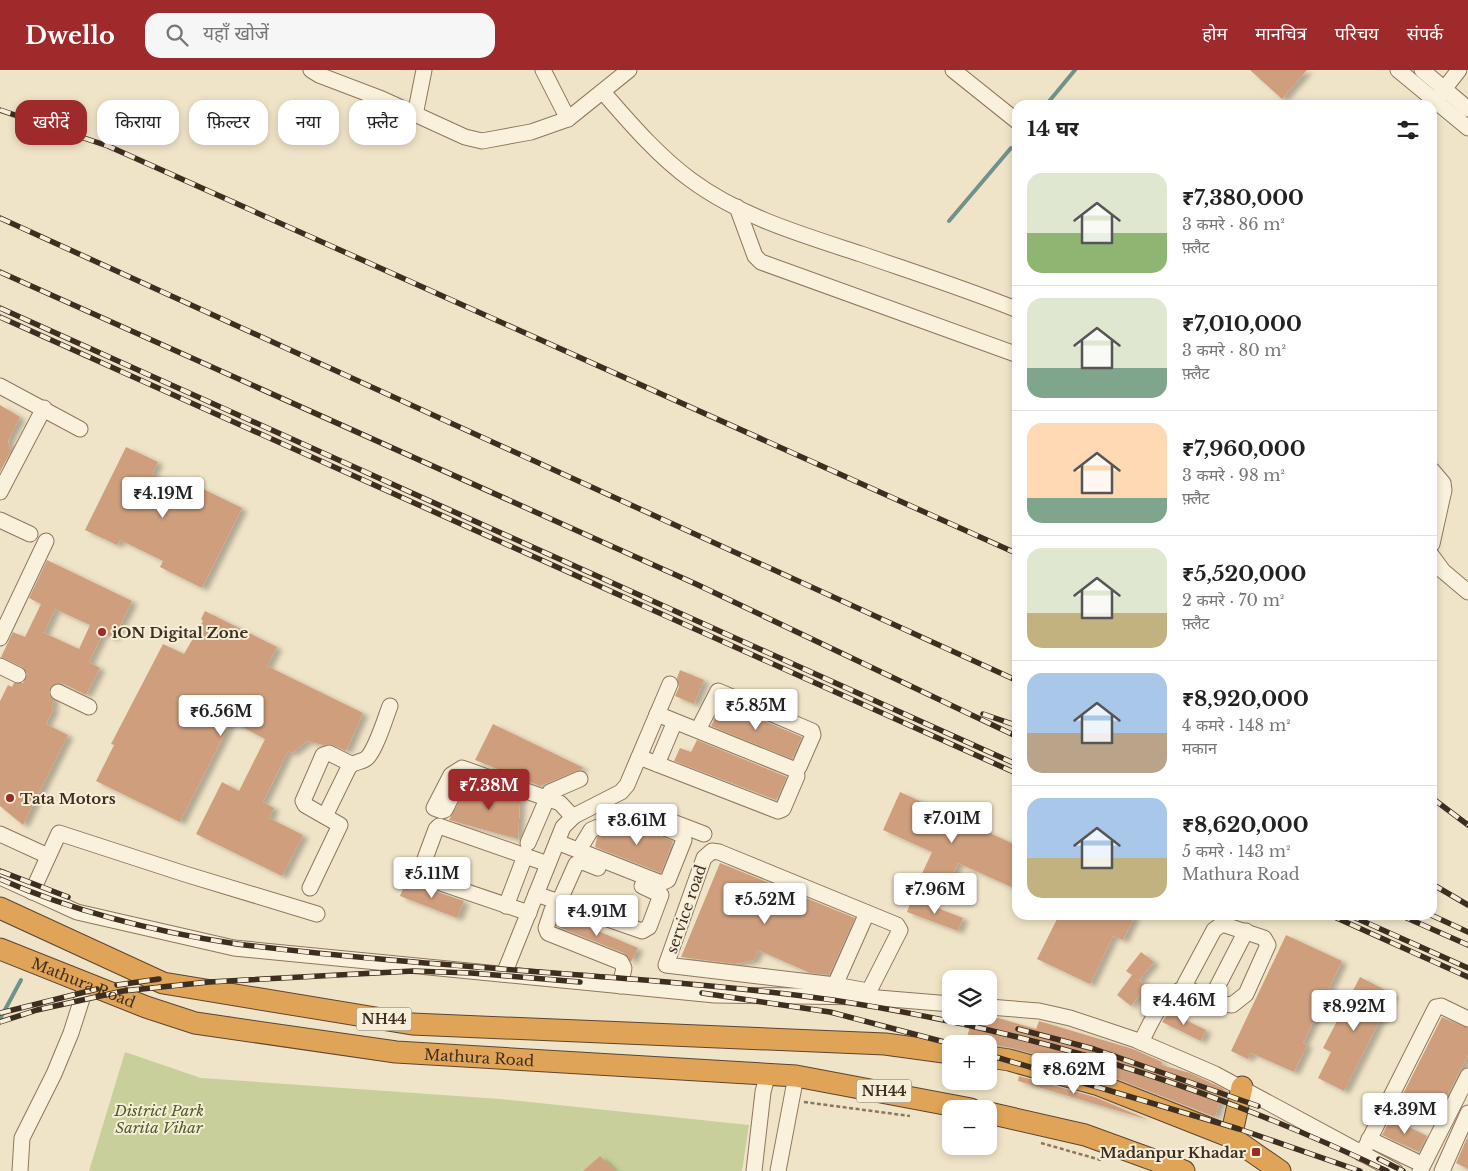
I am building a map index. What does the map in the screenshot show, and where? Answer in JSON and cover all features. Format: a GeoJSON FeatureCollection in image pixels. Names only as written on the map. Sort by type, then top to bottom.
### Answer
{"type":"FeatureCollection","features":[{"type":"Feature","properties":{"kind":"highway","name":"Mathura Road"},"geometry":{"type":"LineString","coordinates":[[0,908],[163,983],[412,1024],[885,1044],[942,1052]]}},
{"type":"Feature","properties":{"kind":"highway","name":"Mathura Road"},"geometry":{"type":"LineString","coordinates":[[0,949],[195,1023],[396,1052],[796,1076],[942,1104]]}},
{"type":"Feature","properties":{"kind":"highway"},"geometry":{"type":"LineString","coordinates":[[997,1058],[1098,1085],[1231,1137],[1280,1171]]}},
{"type":"Feature","properties":{"kind":"highway"},"geometry":{"type":"LineString","coordinates":[[1231,1137],[1242,1088]]}},
{"type":"Feature","properties":{"kind":"highway"},"geometry":{"type":"LineString","coordinates":[[997,1115],[1085,1135],[1184,1171]]}},
{"type":"Feature","properties":{"kind":"street"},"geometry":{"type":"LineString","coordinates":[[311,70],[319,75],[384,100]]}},
{"type":"Feature","properties":{"kind":"street"},"geometry":{"type":"LineString","coordinates":[[416,110],[424,70]]}},
{"type":"Feature","properties":{"kind":"street"},"geometry":{"type":"LineString","coordinates":[[543,70],[568,119]]}},
{"type":"Feature","properties":{"kind":"street"},"geometry":{"type":"LineString","coordinates":[[416,115],[465,137],[482,141],[531,132],[568,119],[629,70]]}},
{"type":"Feature","properties":{"kind":"street"},"geometry":{"type":"LineString","coordinates":[[953,70],[1012,117]]}},
{"type":"Feature","properties":{"kind":"street"},"geometry":{"type":"LineString","coordinates":[[1398,70],[1434,100]]}},
{"type":"Feature","properties":{"kind":"street"},"geometry":{"type":"LineString","coordinates":[[1436,100],[1458,70]]}},
{"type":"Feature","properties":{"kind":"street"},"geometry":{"type":"LineString","coordinates":[[1419,88],[1429,72],[1468,109]]}},
{"type":"Feature","properties":{"kind":"street"},"geometry":{"type":"LineString","coordinates":[[603,92],[638,132],[691,180],[737,207],[807,236],[929,277],[1012,308]]}},
{"type":"Feature","properties":{"kind":"street"},"geometry":{"type":"LineString","coordinates":[[1437,103],[1468,128]]}},
{"type":"Feature","properties":{"kind":"street"},"geometry":{"type":"LineString","coordinates":[[737,207],[755,256],[761,262],[1012,353]]}},
{"type":"Feature","properties":{"kind":"street"},"geometry":{"type":"LineString","coordinates":[[0,386],[80,429]]}},
{"type":"Feature","properties":{"kind":"street"},"geometry":{"type":"LineString","coordinates":[[0,492],[44,408]]}},
{"type":"Feature","properties":{"kind":"street"},"geometry":{"type":"LineString","coordinates":[[1437,476],[1443,483],[1444,490],[1437,522]]}},
{"type":"Feature","properties":{"kind":"street"},"geometry":{"type":"LineString","coordinates":[[0,520],[30,534]]}},
{"type":"Feature","properties":{"kind":"street"},"geometry":{"type":"LineString","coordinates":[[0,638],[46,541]]}},
{"type":"Feature","properties":{"kind":"street"},"geometry":{"type":"LineString","coordinates":[[1437,563],[1443,571],[1468,592]]}},
{"type":"Feature","properties":{"kind":"street"},"geometry":{"type":"LineString","coordinates":[[0,666],[18,675]]}},
{"type":"Feature","properties":{"kind":"street"},"geometry":{"type":"LineString","coordinates":[[504,974],[563,827],[573,817],[611,798],[627,786],[670,684]]}},
{"type":"Feature","properties":{"kind":"street"},"geometry":{"type":"LineString","coordinates":[[656,716],[698,730],[793,769],[799,767],[813,735],[812,731],[718,691],[698,730]]}},
{"type":"Feature","properties":{"kind":"street"},"geometry":{"type":"LineString","coordinates":[[58,692],[89,707]]}},
{"type":"Feature","properties":{"kind":"street"},"geometry":{"type":"LineString","coordinates":[[310,888],[339,828],[338,822],[303,803],[323,755],[329,753],[351,764],[362,761],[370,753],[390,706]]}},
{"type":"Feature","properties":{"kind":"street"},"geometry":{"type":"LineString","coordinates":[[656,716],[673,726],[779,770]]}},
{"type":"Feature","properties":{"kind":"street"},"geometry":{"type":"LineString","coordinates":[[657,764],[673,726]]}},
{"type":"Feature","properties":{"kind":"street"},"geometry":{"type":"LineString","coordinates":[[639,757],[778,811],[783,809],[797,776]]}},
{"type":"Feature","properties":{"kind":"street"},"geometry":{"type":"LineString","coordinates":[[325,816],[351,764]]}},
{"type":"Feature","properties":{"kind":"street"},"geometry":{"type":"LineString","coordinates":[[461,785],[457,786],[445,810],[442,811],[434,808],[451,775],[462,768],[563,805],[573,817]]}},
{"type":"Feature","properties":{"kind":"street"},"geometry":{"type":"LineString","coordinates":[[506,906],[546,798],[554,789],[580,779]]}},
{"type":"Feature","properties":{"kind":"street"},"geometry":{"type":"LineString","coordinates":[[611,798],[704,834]]}},
{"type":"Feature","properties":{"kind":"street"},"geometry":{"type":"LineString","coordinates":[[557,842],[663,883],[668,880],[684,840],[680,834],[629,814],[591,830],[579,850]]}},
{"type":"Feature","properties":{"kind":"street"},"geometry":{"type":"LineString","coordinates":[[528,913],[506,906],[420,869],[436,828],[440,826],[526,849],[548,864]]}},
{"type":"Feature","properties":{"kind":"street"},"geometry":{"type":"LineString","coordinates":[[32,892],[59,833],[317,914]]}},
{"type":"Feature","properties":{"kind":"street"},"geometry":{"type":"LineString","coordinates":[[0,834],[46,860]]}},
{"type":"Feature","properties":{"kind":"street","name":"service road"},"geometry":{"type":"LineString","coordinates":[[868,994],[841,986],[666,965],[704,858],[712,851],[719,852],[871,915]]}},
{"type":"Feature","properties":{"kind":"street"},"geometry":{"type":"LineString","coordinates":[[536,894],[556,906],[642,931],[649,927],[661,895],[583,862],[574,868],[556,906],[546,928],[548,933],[621,962],[624,968],[620,986]]}},
{"type":"Feature","properties":{"kind":"street"},"geometry":{"type":"LineString","coordinates":[[0,877],[77,912],[234,948],[715,995],[868,994],[942,1003]]}},
{"type":"Feature","properties":{"kind":"street"},"geometry":{"type":"LineString","coordinates":[[841,986],[871,915],[897,924],[900,930],[868,994]]}},
{"type":"Feature","properties":{"kind":"street"},"geometry":{"type":"LineString","coordinates":[[1226,924],[1264,938],[1268,945],[1246,994],[1232,1005],[1222,1004],[1188,989],[1186,986],[1186,981],[1216,927],[1226,924]]}},
{"type":"Feature","properties":{"kind":"street"},"geometry":{"type":"LineString","coordinates":[[1211,999],[1246,932]]}},
{"type":"Feature","properties":{"kind":"street"},"geometry":{"type":"LineString","coordinates":[[660,990],[666,965]]}},
{"type":"Feature","properties":{"kind":"street"},"geometry":{"type":"LineString","coordinates":[[20,1171],[22,1138],[58,1066],[87,983]]}},
{"type":"Feature","properties":{"kind":"street"},"geometry":{"type":"LineString","coordinates":[[1141,1042],[1162,1002],[1186,986]]}},
{"type":"Feature","properties":{"kind":"street"},"geometry":{"type":"LineString","coordinates":[[1362,1154],[1436,1007],[1441,1006],[1468,1019]]}},
{"type":"Feature","properties":{"kind":"street"},"geometry":{"type":"LineString","coordinates":[[997,1008],[1039,1011],[1070,1018],[1141,1042],[1242,1088],[1395,1171]]}},
{"type":"Feature","properties":{"kind":"street"},"geometry":{"type":"LineString","coordinates":[[754,1171],[761,1106],[768,1073]]}},
{"type":"Feature","properties":{"kind":"street"},"geometry":{"type":"LineString","coordinates":[[778,1171],[796,1076]]}},
{"type":"Feature","properties":{"kind":"street"},"geometry":{"type":"LineString","coordinates":[[1369,1139],[1417,1166],[1468,1076]]}},
{"type":"Feature","properties":{"kind":"street"},"geometry":{"type":"LineString","coordinates":[[1442,1171],[1468,1113]]}},
{"type":"Feature","properties":{"kind":"path"},"geometry":{"type":"LineString","coordinates":[[804,1102],[916,1117]]}},
{"type":"Feature","properties":{"kind":"path"},"geometry":{"type":"LineString","coordinates":[[1064,1149],[1104,1161]]}},
{"type":"Feature","properties":{"kind":"green space","name":"District Park Sarita Vihar"},"geometry":{"type":"Polygon","coordinates":[[[125,1052],[201,1078],[500,1099],[749,1125],[742,1171],[89,1171],[125,1052]]]}},
{"type":"Feature","properties":{"kind":"building"},"geometry":{"type":"Polygon","coordinates":[[[1250,70],[1307,70],[1282,99],[1250,70]]]}},
{"type":"Feature","properties":{"kind":"building"},"geometry":{"type":"Polygon","coordinates":[[[0,405],[20,417],[8,441],[11,451],[0,472],[0,405]]]}},
{"type":"Feature","properties":{"kind":"building"},"geometry":{"type":"Polygon","coordinates":[[[126,447],[158,462],[152,474],[195,495],[199,487],[242,508],[202,588],[160,567],[163,561],[120,540],[117,545],[85,530],[126,447]]]}},
{"type":"Feature","properties":{"kind":"building"},"geometry":{"type":"Polygon","coordinates":[[[47,560],[132,601],[114,638],[103,633],[89,662],[100,668],[86,695],[62,683],[57,683],[50,688],[49,693],[54,701],[51,707],[54,708],[46,724],[68,735],[23,825],[0,806],[0,701],[8,685],[12,687],[14,683],[23,683],[27,674],[22,667],[1,657],[13,632],[25,637],[41,604],[29,598],[47,560]],[[55,609],[44,633],[79,649],[90,625],[55,609]]]}},
{"type":"Feature","properties":{"kind":"building"},"geometry":{"type":"Polygon","coordinates":[[[205,611],[277,647],[267,666],[363,713],[346,751],[330,744],[323,745],[307,741],[292,753],[288,751],[263,802],[274,808],[269,818],[303,835],[282,876],[196,834],[222,782],[239,791],[265,739],[231,721],[180,822],[96,781],[114,745],[111,744],[163,644],[184,654],[203,621],[201,619],[205,611]]]}},
{"type":"Feature","properties":{"kind":"building"},"geometry":{"type":"Polygon","coordinates":[[[680,670],[704,680],[694,704],[675,696],[679,687],[677,678],[680,670]]]}},
{"type":"Feature","properties":{"kind":"building"},"geometry":{"type":"Polygon","coordinates":[[[722,703],[802,737],[792,759],[711,726],[722,703]]]}},
{"type":"Feature","properties":{"kind":"building"},"geometry":{"type":"Polygon","coordinates":[[[493,724],[584,768],[540,786],[475,760],[493,724]]]}},
{"type":"Feature","properties":{"kind":"building"},"geometry":{"type":"Polygon","coordinates":[[[697,740],[787,777],[776,800],[674,761],[680,748],[691,752],[697,740]]]}},
{"type":"Feature","properties":{"kind":"building"},"geometry":{"type":"Polygon","coordinates":[[[469,781],[520,799],[518,839],[449,820],[463,794],[470,788],[469,781]]]}},
{"type":"Feature","properties":{"kind":"building"},"geometry":{"type":"Polygon","coordinates":[[[900,792],[1012,843],[1012,887],[958,863],[945,892],[919,880],[932,852],[883,830],[900,792]]]}},
{"type":"Feature","properties":{"kind":"building"},"geometry":{"type":"Polygon","coordinates":[[[629,824],[673,841],[661,873],[595,847],[597,837],[629,824]]]}},
{"type":"Feature","properties":{"kind":"building"},"geometry":{"type":"Polygon","coordinates":[[[720,863],[855,918],[829,975],[810,973],[758,950],[754,960],[735,964],[681,957],[720,863]]]}},
{"type":"Feature","properties":{"kind":"building"},"geometry":{"type":"Polygon","coordinates":[[[408,877],[414,884],[464,901],[457,918],[400,896],[408,877]]]}},
{"type":"Feature","properties":{"kind":"building"},"geometry":{"type":"Polygon","coordinates":[[[912,898],[963,918],[958,931],[907,912],[912,898]]]}},
{"type":"Feature","properties":{"kind":"building"},"geometry":{"type":"Polygon","coordinates":[[[560,915],[638,948],[631,962],[624,953],[556,926],[560,915]]]}},
{"type":"Feature","properties":{"kind":"building"},"geometry":{"type":"Polygon","coordinates":[[[1056,920],[1133,920],[1123,940],[1113,936],[1090,984],[1037,959],[1056,920]]]}},
{"type":"Feature","properties":{"kind":"building"},"geometry":{"type":"Polygon","coordinates":[[[1286,935],[1342,961],[1303,1043],[1307,1045],[1294,1072],[1251,1053],[1248,1059],[1231,1051],[1286,935]]]}},
{"type":"Feature","properties":{"kind":"building"},"geometry":{"type":"Polygon","coordinates":[[[1141,952],[1154,962],[1139,980],[1147,986],[1131,1006],[1117,995],[1132,975],[1126,971],[1141,952]]]}},
{"type":"Feature","properties":{"kind":"building"},"geometry":{"type":"Polygon","coordinates":[[[1360,977],[1393,994],[1344,1091],[1318,1078],[1331,1052],[1323,1048],[1360,977]]]}},
{"type":"Feature","properties":{"kind":"building"},"geometry":{"type":"Polygon","coordinates":[[[1169,1012],[1206,1030],[1201,1041],[1162,1022],[1169,1012]]]}},
{"type":"Feature","properties":{"kind":"building"},"geometry":{"type":"Polygon","coordinates":[[[1442,1017],[1468,1028],[1468,1055],[1437,1116],[1401,1098],[1442,1017]]]}},
{"type":"Feature","properties":{"kind":"building"},"geometry":{"type":"Polygon","coordinates":[[[997,1018],[1036,1029],[1039,1021],[1133,1049],[1162,1062],[1161,1065],[1190,1073],[1224,1089],[1215,1117],[1102,1073],[997,1045],[997,1035],[968,1035],[970,1025],[997,1025],[997,1018]]]}},
{"type":"Feature","properties":{"kind":"building"},"geometry":{"type":"Polygon","coordinates":[[[1019,1076],[1095,1097],[1149,1120],[1018,1081],[1019,1076]]]}},
{"type":"Feature","properties":{"kind":"building"},"geometry":{"type":"Polygon","coordinates":[[[1391,1118],[1427,1136],[1419,1152],[1382,1135],[1391,1118]]]}},
{"type":"Feature","properties":{"kind":"building"},"geometry":{"type":"Polygon","coordinates":[[[1468,1136],[1468,1169],[1456,1163],[1468,1136]]]}},
{"type":"Feature","properties":{"kind":"building"},"geometry":{"type":"Polygon","coordinates":[[[600,1156],[615,1171],[583,1171],[600,1156]]]}},
{"type":"Feature","properties":{"kind":"waterway"},"geometry":{"type":"LineString","coordinates":[[1050,100],[1075,70]]}},
{"type":"Feature","properties":{"kind":"waterway"},"geometry":{"type":"LineString","coordinates":[[949,221],[1011,148]]}},
{"type":"Feature","properties":{"kind":"waterway"},"geometry":{"type":"LineString","coordinates":[[0,1019],[21,980]]}},
{"type":"Feature","properties":{"kind":"railway"},"geometry":{"type":"LineString","coordinates":[[0,110],[108,146],[1012,551]]}},
{"type":"Feature","properties":{"kind":"railway"},"geometry":{"type":"LineString","coordinates":[[0,218],[1012,678]]}},
{"type":"Feature","properties":{"kind":"railway"},"geometry":{"type":"LineString","coordinates":[[0,272],[696,584],[1012,734]]}},
{"type":"Feature","properties":{"kind":"railway"},"geometry":{"type":"LineString","coordinates":[[0,308],[1012,762]]}},
{"type":"Feature","properties":{"kind":"railway"},"geometry":{"type":"LineString","coordinates":[[0,317],[1012,771]]}},
{"type":"Feature","properties":{"kind":"railway"},"geometry":{"type":"LineString","coordinates":[[983,714],[1012,724]]}},
{"type":"Feature","properties":{"kind":"railway"},"geometry":{"type":"LineString","coordinates":[[1437,802],[1468,825]]}},
{"type":"Feature","properties":{"kind":"railway"},"geometry":{"type":"LineString","coordinates":[[0,871],[68,897]]}},
{"type":"Feature","properties":{"kind":"railway"},"geometry":{"type":"LineString","coordinates":[[0,879],[28,891],[116,919],[146,927],[237,944],[390,960],[742,989],[815,997],[910,1013],[1050,1046],[1188,1088],[1322,1141],[1387,1171]]}},
{"type":"Feature","properties":{"kind":"railway"},"geometry":{"type":"LineString","coordinates":[[1437,887],[1468,905]]}},
{"type":"Feature","properties":{"kind":"railway"},"geometry":{"type":"LineString","coordinates":[[1437,918],[1468,932]]}},
{"type":"Feature","properties":{"kind":"railway"},"geometry":{"type":"LineString","coordinates":[[1341,920],[1468,977]]}},
{"type":"Feature","properties":{"kind":"railway"},"geometry":{"type":"LineString","coordinates":[[1360,920],[1468,968]]}},
{"type":"Feature","properties":{"kind":"railway"},"geometry":{"type":"LineString","coordinates":[[1411,920],[1468,945]]}},
{"type":"Feature","properties":{"kind":"railway"},"geometry":{"type":"LineString","coordinates":[[0,1022],[37,1010],[123,991],[209,982],[413,971],[471,973],[580,982]]}},
{"type":"Feature","properties":{"kind":"railway"},"geometry":{"type":"LineString","coordinates":[[117,985],[159,979]]}},
{"type":"Feature","properties":{"kind":"railway"},"geometry":{"type":"LineString","coordinates":[[0,1013],[97,989]]}},
{"type":"Feature","properties":{"kind":"railway"},"geometry":{"type":"LineString","coordinates":[[702,993],[830,1012],[942,1041]]}},
{"type":"Feature","properties":{"kind":"railway"},"geometry":{"type":"LineString","coordinates":[[1018,1029],[1094,1049],[1258,1106]]}},
{"type":"Feature","properties":{"kind":"railway"},"geometry":{"type":"LineString","coordinates":[[997,1057],[1239,1129],[1360,1171]]}},
{"type":"Feature","properties":{"kind":"railway"},"geometry":{"type":"LineString","coordinates":[[1379,1159],[1403,1171]]}},
{"type":"Feature","properties":{"kind":"place","name":"iON Digital Zone"},"geometry":{"type":"Point","coordinates":[102,632]}},
{"type":"Feature","properties":{"kind":"place","name":"Tata Motors"},"geometry":{"type":"Point","coordinates":[10,798]}},
{"type":"Feature","properties":{"kind":"place","name":"Madanpur Khadar"},"geometry":{"type":"Point","coordinates":[1256,1152]}}]}
